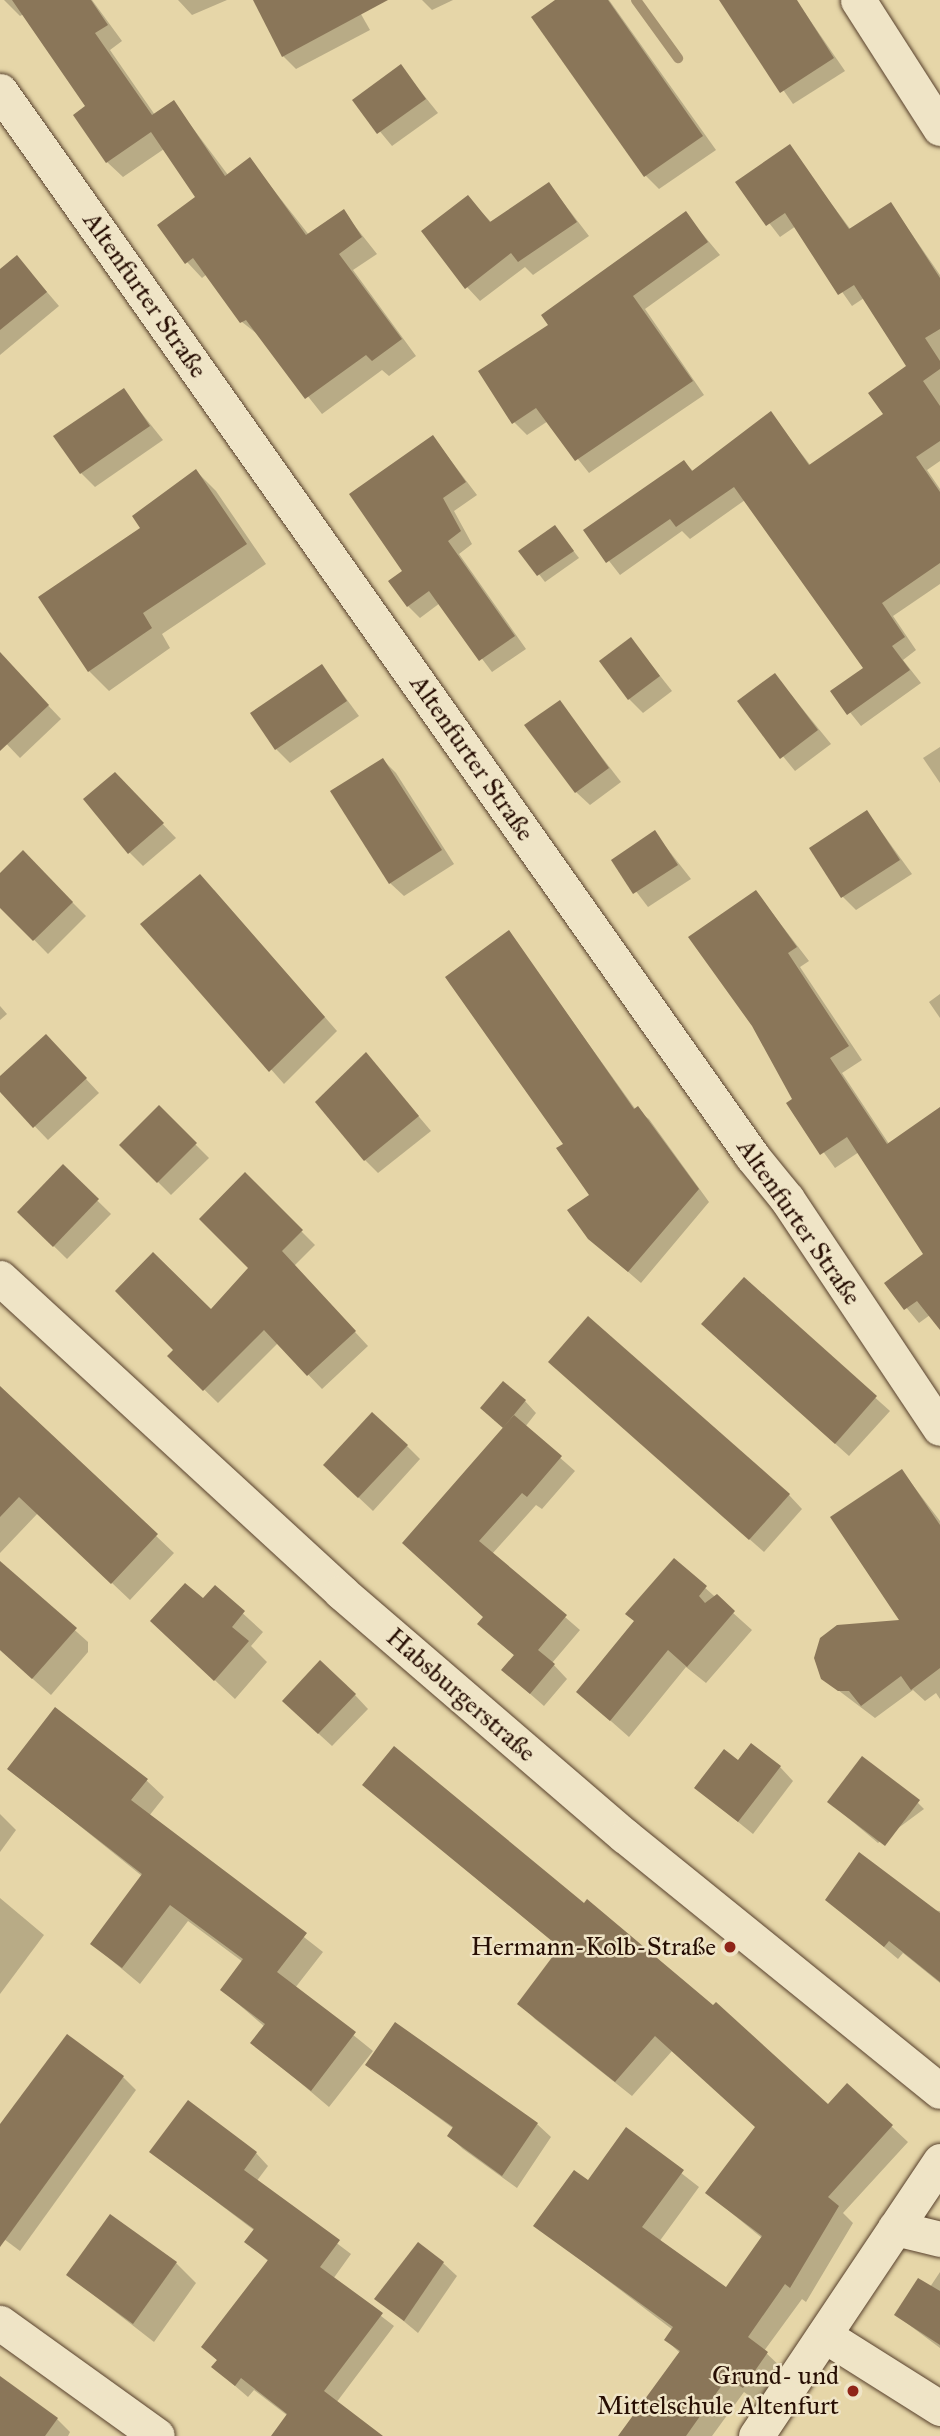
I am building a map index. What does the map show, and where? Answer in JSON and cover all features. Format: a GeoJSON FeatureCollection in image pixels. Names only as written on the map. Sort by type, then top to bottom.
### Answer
{"type":"FeatureCollection","features":[{"type":"Feature","properties":{"kind":"street"},"geometry":{"type":"LineString","coordinates":[[858,0],[940,128]]}},
{"type":"Feature","properties":{"kind":"street","name":"Altenfurter Straße"},"geometry":{"type":"LineString","coordinates":[[0,92],[787,1199],[940,1428]]}},
{"type":"Feature","properties":{"kind":"street","name":"Habsburgerstraße"},"geometry":{"type":"LineString","coordinates":[[0,1278],[341,1592],[625,1836],[940,2091]]}},
{"type":"Feature","properties":{"kind":"street"},"geometry":{"type":"LineString","coordinates":[[756,2436],[940,2161]]}},
{"type":"Feature","properties":{"kind":"street"},"geometry":{"type":"LineString","coordinates":[[895,2228],[940,2239]]}},
{"type":"Feature","properties":{"kind":"street"},"geometry":{"type":"LineString","coordinates":[[0,2323],[157,2436]]}},
{"type":"Feature","properties":{"kind":"street"},"geometry":{"type":"LineString","coordinates":[[824,2334],[940,2408]]}},
{"type":"Feature","properties":{"kind":"building"},"geometry":{"type":"Polygon","coordinates":[[[12,0],[91,0],[108,25],[95,33],[152,115],[174,100],[225,176],[250,157],[306,235],[344,209],[362,237],[339,254],[402,339],[372,361],[366,355],[305,399],[246,320],[240,323],[193,258],[185,264],[157,225],[195,197],[151,132],[106,163],[73,115],[85,106],[12,0]]]}},
{"type":"Feature","properties":{"kind":"building"},"geometry":{"type":"Polygon","coordinates":[[[253,0],[388,0],[282,57],[253,0]]]}},
{"type":"Feature","properties":{"kind":"building"},"geometry":{"type":"Polygon","coordinates":[[[555,0],[608,0],[703,136],[644,177],[531,17],[555,0]]]}},
{"type":"Feature","properties":{"kind":"building"},"geometry":{"type":"Polygon","coordinates":[[[719,0],[797,0],[834,58],[780,93],[719,0]]]}},
{"type":"Feature","properties":{"kind":"building"},"geometry":{"type":"Polygon","coordinates":[[[401,64],[426,99],[377,134],[352,100],[401,64]]]}},
{"type":"Feature","properties":{"kind":"building"},"geometry":{"type":"Polygon","coordinates":[[[790,144],[849,229],[891,202],[940,278],[940,329],[925,338],[940,361],[940,369],[923,381],[940,406],[940,441],[916,457],[940,492],[940,563],[882,603],[905,637],[892,646],[910,670],[847,715],[830,691],[863,668],[734,487],[676,527],[670,519],[606,563],[583,530],[684,460],[692,471],[771,411],[809,465],[883,414],[868,393],[906,366],[854,285],[838,295],[785,213],[766,226],[735,182],[790,144]]]}},
{"type":"Feature","properties":{"kind":"building"},"geometry":{"type":"Polygon","coordinates":[[[549,182],[577,222],[518,262],[511,253],[465,289],[421,231],[468,195],[490,222],[549,182]]]}},
{"type":"Feature","properties":{"kind":"building"},"geometry":{"type":"Polygon","coordinates":[[[686,211],[708,242],[633,296],[693,381],[575,461],[536,408],[512,424],[478,371],[548,325],[541,315],[686,211]]]}},
{"type":"Feature","properties":{"kind":"building"},"geometry":{"type":"Polygon","coordinates":[[[17,255],[47,292],[0,330],[0,269],[17,255]]]}},
{"type":"Feature","properties":{"kind":"building"},"geometry":{"type":"Polygon","coordinates":[[[124,388],[150,426],[80,474],[53,436],[124,388]]]}},
{"type":"Feature","properties":{"kind":"building"},"geometry":{"type":"Polygon","coordinates":[[[433,435],[466,482],[443,498],[461,531],[448,541],[515,636],[479,661],[429,591],[407,607],[388,581],[402,571],[349,494],[433,435]]]}},
{"type":"Feature","properties":{"kind":"building"},"geometry":{"type":"Polygon","coordinates":[[[196,469],[247,544],[143,613],[152,628],[88,672],[38,597],[140,528],[132,516],[196,469]]]}},
{"type":"Feature","properties":{"kind":"building"},"geometry":{"type":"Polygon","coordinates":[[[555,525],[574,551],[537,576],[518,551],[555,525]]]}},
{"type":"Feature","properties":{"kind":"building"},"geometry":{"type":"Polygon","coordinates":[[[631,637],[660,676],[628,700],[599,661],[631,637]]]}},
{"type":"Feature","properties":{"kind":"building"},"geometry":{"type":"Polygon","coordinates":[[[0,652],[49,705],[0,751],[0,652]]]}},
{"type":"Feature","properties":{"kind":"building"},"geometry":{"type":"Polygon","coordinates":[[[322,664],[347,701],[275,750],[250,713],[322,664]]]}},
{"type":"Feature","properties":{"kind":"building"},"geometry":{"type":"Polygon","coordinates":[[[775,673],[818,730],[780,759],[737,701],[775,673]]]}},
{"type":"Feature","properties":{"kind":"building"},"geometry":{"type":"Polygon","coordinates":[[[560,700],[609,768],[575,793],[524,725],[560,700]]]}},
{"type":"Feature","properties":{"kind":"building"},"geometry":{"type":"Polygon","coordinates":[[[383,758],[442,850],[389,884],[330,791],[383,758]]]}},
{"type":"Feature","properties":{"kind":"building"},"geometry":{"type":"Polygon","coordinates":[[[115,772],[164,823],[128,854],[83,799],[115,772]]]}},
{"type":"Feature","properties":{"kind":"building"},"geometry":{"type":"Polygon","coordinates":[[[867,810],[900,860],[841,898],[809,848],[867,810]]]}},
{"type":"Feature","properties":{"kind":"building"},"geometry":{"type":"Polygon","coordinates":[[[655,830],[678,865],[633,894],[611,860],[655,830]]]}},
{"type":"Feature","properties":{"kind":"building"},"geometry":{"type":"Polygon","coordinates":[[[23,850],[73,902],[33,941],[0,908],[0,873],[23,850]]]}},
{"type":"Feature","properties":{"kind":"building"},"geometry":{"type":"Polygon","coordinates":[[[200,874],[325,1017],[269,1072],[140,924],[200,874]]]}},
{"type":"Feature","properties":{"kind":"building"},"geometry":{"type":"Polygon","coordinates":[[[756,890],[797,947],[788,953],[849,1046],[830,1058],[887,1144],[940,1107],[940,1330],[917,1301],[904,1310],[884,1283],[923,1254],[847,1137],[820,1155],[786,1103],[792,1099],[752,1026],[688,937],[756,890]]]}},
{"type":"Feature","properties":{"kind":"building"},"geometry":{"type":"Polygon","coordinates":[[[509,930],[634,1109],[638,1106],[699,1189],[628,1272],[588,1239],[567,1210],[589,1195],[556,1148],[563,1144],[445,977],[509,930]]]}},
{"type":"Feature","properties":{"kind":"building"},"geometry":{"type":"Polygon","coordinates":[[[46,1034],[87,1078],[33,1128],[0,1092],[0,1076],[46,1034]]]}},
{"type":"Feature","properties":{"kind":"building"},"geometry":{"type":"Polygon","coordinates":[[[366,1052],[419,1116],[364,1161],[315,1102],[366,1052]]]}},
{"type":"Feature","properties":{"kind":"building"},"geometry":{"type":"Polygon","coordinates":[[[159,1105],[197,1143],[157,1183],[119,1145],[159,1105]]]}},
{"type":"Feature","properties":{"kind":"building"},"geometry":{"type":"Polygon","coordinates":[[[63,1164],[99,1199],[53,1247],[17,1212],[63,1164]]]}},
{"type":"Feature","properties":{"kind":"building"},"geometry":{"type":"Polygon","coordinates":[[[245,1172],[303,1230],[282,1251],[356,1331],[307,1376],[264,1330],[203,1391],[167,1356],[173,1350],[115,1291],[153,1252],[211,1309],[248,1268],[199,1219],[245,1172]]]}},
{"type":"Feature","properties":{"kind":"building"},"geometry":{"type":"Polygon","coordinates":[[[744,1277],[877,1396],[835,1444],[701,1324],[744,1277]]]}},
{"type":"Feature","properties":{"kind":"building"},"geometry":{"type":"Polygon","coordinates":[[[588,1316],[790,1494],[749,1540],[548,1362],[588,1316]]]}},
{"type":"Feature","properties":{"kind":"building"},"geometry":{"type":"Polygon","coordinates":[[[503,1381],[526,1400],[503,1428],[480,1408],[503,1381]]]}},
{"type":"Feature","properties":{"kind":"building"},"geometry":{"type":"Polygon","coordinates":[[[0,1386],[158,1534],[111,1584],[19,1497],[0,1517],[0,1386]]]}},
{"type":"Feature","properties":{"kind":"building"},"geometry":{"type":"Polygon","coordinates":[[[372,1412],[408,1445],[358,1498],[323,1465],[372,1412]]]}},
{"type":"Feature","properties":{"kind":"building"},"geometry":{"type":"Polygon","coordinates":[[[514,1415],[562,1456],[527,1497],[522,1493],[479,1541],[567,1615],[538,1650],[555,1664],[530,1694],[501,1670],[514,1655],[477,1624],[483,1617],[402,1543],[514,1415]]]}},
{"type":"Feature","properties":{"kind":"building"},"geometry":{"type":"Polygon","coordinates":[[[902,1469],[940,1525],[940,1668],[911,1690],[901,1676],[861,1706],[849,1691],[838,1691],[821,1679],[814,1658],[820,1638],[837,1625],[899,1620],[830,1517],[902,1469]]]}},
{"type":"Feature","properties":{"kind":"building"},"geometry":{"type":"Polygon","coordinates":[[[674,1558],[707,1586],[699,1596],[705,1603],[717,1594],[735,1611],[687,1667],[668,1650],[610,1721],[576,1692],[634,1621],[625,1614],[674,1558]]]}},
{"type":"Feature","properties":{"kind":"building"},"geometry":{"type":"Polygon","coordinates":[[[0,1561],[77,1628],[32,1679],[0,1650],[0,1561]]]}},
{"type":"Feature","properties":{"kind":"building"},"geometry":{"type":"Polygon","coordinates":[[[185,1583],[203,1598],[215,1585],[245,1611],[232,1627],[249,1641],[214,1681],[150,1621],[185,1583]]]}},
{"type":"Feature","properties":{"kind":"building"},"geometry":{"type":"Polygon","coordinates":[[[320,1660],[356,1694],[318,1734],[282,1701],[320,1660]]]}},
{"type":"Feature","properties":{"kind":"building"},"geometry":{"type":"Polygon","coordinates":[[[55,1707],[148,1779],[131,1800],[307,1933],[277,1972],[356,2032],[311,2091],[250,2043],[265,2024],[220,1990],[243,1959],[170,1905],[122,1968],[90,1944],[142,1874],[7,1769],[55,1707]]]}},
{"type":"Feature","properties":{"kind":"building"},"geometry":{"type":"Polygon","coordinates":[[[751,1743],[781,1766],[738,1822],[694,1788],[724,1749],[738,1760],[751,1743]]]}},
{"type":"Feature","properties":{"kind":"building"},"geometry":{"type":"Polygon","coordinates":[[[394,1746],[584,1903],[587,1899],[713,2005],[716,2002],[828,2104],[847,2083],[893,2125],[828,2197],[839,2206],[790,2288],[785,2284],[748,2337],[768,2352],[743,2388],[727,2378],[686,2436],[618,2436],[680,2351],[664,2340],[673,2327],[533,2226],[574,2170],[588,2180],[626,2127],[684,2170],[642,2227],[726,2287],[762,2236],[705,2193],[755,2127],[655,2036],[615,2082],[517,2004],[556,1952],[548,1945],[552,1941],[362,1785],[394,1746]]]}},
{"type":"Feature","properties":{"kind":"building"},"geometry":{"type":"Polygon","coordinates":[[[862,1756],[920,1800],[885,1846],[827,1802],[862,1756]]]}},
{"type":"Feature","properties":{"kind":"building"},"geometry":{"type":"Polygon","coordinates":[[[859,1852],[940,1913],[940,1982],[889,1941],[884,1947],[825,1900],[859,1852]]]}},
{"type":"Feature","properties":{"kind":"building"},"geometry":{"type":"Polygon","coordinates":[[[395,2022],[538,2123],[502,2176],[447,2136],[453,2127],[365,2065],[395,2022]]]}},
{"type":"Feature","properties":{"kind":"building"},"geometry":{"type":"Polygon","coordinates":[[[67,2034],[124,2076],[0,2247],[0,2124],[67,2034]]]}},
{"type":"Feature","properties":{"kind":"building"},"geometry":{"type":"Polygon","coordinates":[[[188,2100],[257,2152],[244,2170],[340,2240],[320,2267],[383,2313],[324,2391],[383,2436],[271,2436],[287,2414],[241,2378],[235,2386],[211,2367],[217,2360],[201,2347],[268,2260],[244,2242],[254,2229],[149,2152],[188,2100]]]}},
{"type":"Feature","properties":{"kind":"building"},"geometry":{"type":"Polygon","coordinates":[[[110,2214],[177,2262],[133,2324],[66,2275],[110,2214]]]}},
{"type":"Feature","properties":{"kind":"building"},"geometry":{"type":"Polygon","coordinates":[[[418,2242],[444,2262],[404,2321],[374,2299],[418,2242]]]}},
{"type":"Feature","properties":{"kind":"building"},"geometry":{"type":"Polygon","coordinates":[[[918,2278],[940,2291],[940,2345],[894,2315],[918,2278]]]}},
{"type":"Feature","properties":{"kind":"building"},"geometry":{"type":"Polygon","coordinates":[[[0,2376],[58,2418],[45,2436],[0,2436],[0,2376]]]}},
{"type":"Feature","properties":{"kind":"waterway"},"geometry":{"type":"LineString","coordinates":[[636,0],[678,58]]}},
{"type":"Feature","properties":{"kind":"place","name":"Hermann-Kolb-Straße"},"geometry":{"type":"Point","coordinates":[730,1947]}},
{"type":"Feature","properties":{"kind":"place","name":"Grund- und Mittelschule Altenfurt"},"geometry":{"type":"Point","coordinates":[853,2391]}}]}
